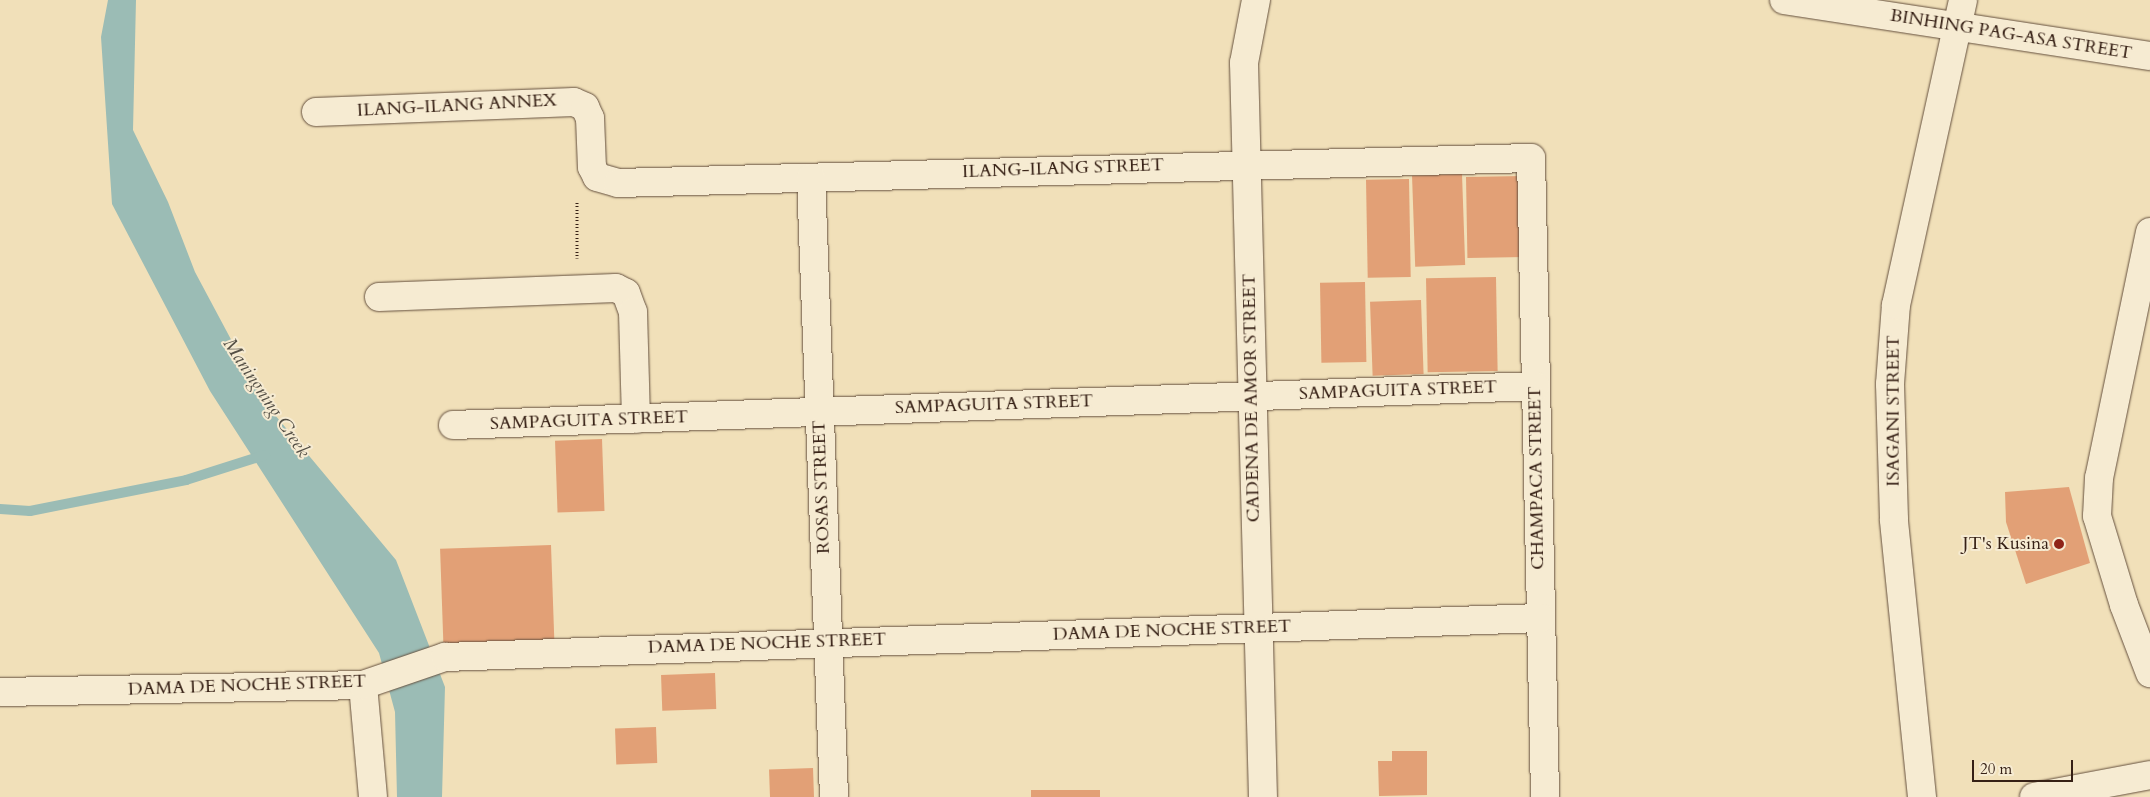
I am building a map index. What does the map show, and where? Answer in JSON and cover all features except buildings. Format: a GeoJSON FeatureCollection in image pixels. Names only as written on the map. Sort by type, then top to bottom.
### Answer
{"type":"FeatureCollection","features":[{"type":"Feature","properties":{"kind":"street","name":"CADENA DE AMOR STREET"},"geometry":{"type":"LineString","coordinates":[[1256,0],[1244,63],[1248,164],[1251,396],[1263,797]]}},
{"type":"Feature","properties":{"kind":"street","name":"BINHING PAG-ASA STREET"},"geometry":{"type":"LineString","coordinates":[[1784,0],[2150,56]]}},
{"type":"Feature","properties":{"kind":"street","name":"ISAGANI STREET"},"geometry":{"type":"LineString","coordinates":[[1922,797],[1894,518],[1890,384],[1896,304],[1963,0]]}},
{"type":"Feature","properties":{"kind":"street","name":"ILANG-ILANG ANNEX"},"geometry":{"type":"LineString","coordinates":[[316,112],[574,102],[585,107],[590,118],[592,167],[597,177]]}},
{"type":"Feature","properties":{"kind":"street","name":"ILANG-ILANG STREET"},"geometry":{"type":"LineString","coordinates":[[597,177],[618,183],[1248,164],[1531,158]]}},
{"type":"Feature","properties":{"kind":"street","name":"CHAMPACA STREET"},"geometry":{"type":"LineString","coordinates":[[1531,158],[1545,797]]}},
{"type":"Feature","properties":{"kind":"street","name":"ROSAS STREET"},"geometry":{"type":"LineString","coordinates":[[811,178],[834,797]]}},
{"type":"Feature","properties":{"kind":"street"},"geometry":{"type":"LineString","coordinates":[[2150,232],[2098,478],[2098,516],[2124,606],[2150,673]]}},
{"type":"Feature","properties":{"kind":"street"},"geometry":{"type":"LineString","coordinates":[[378,297],[616,288],[630,301],[636,419]]}},
{"type":"Feature","properties":{"kind":"street","name":"SAMPAGUITA STREET"},"geometry":{"type":"LineString","coordinates":[[453,426],[1535,386]]}},
{"type":"Feature","properties":{"kind":"street","name":"DAMA DE NOCHE STREET"},"geometry":{"type":"LineString","coordinates":[[0,692],[369,684],[445,657],[1540,618]]}},
{"type":"Feature","properties":{"kind":"street"},"geometry":{"type":"LineString","coordinates":[[369,684],[373,797]]}},
{"type":"Feature","properties":{"kind":"street"},"geometry":{"type":"LineString","coordinates":[[2034,797],[2150,775]]}},
{"type":"Feature","properties":{"kind":"path"},"geometry":{"type":"LineString","coordinates":[[577,288],[577,195],[597,177]]}},
{"type":"Feature","properties":{"kind":"water"},"geometry":{"type":"Polygon","coordinates":[[[108,0],[136,0],[133,130],[168,202],[195,272],[265,403],[396,560],[445,687],[442,797],[397,797],[395,712],[379,653],[210,391],[112,204],[101,37],[108,0]]]}},
{"type":"Feature","properties":{"kind":"waterway"},"geometry":{"type":"LineString","coordinates":[[0,509],[30,511],[186,480],[265,455]]}},
{"type":"Feature","properties":{"kind":"place","name":"JT's Kusina"},"geometry":{"type":"Point","coordinates":[2059,544]}},
{"type":"Feature","properties":{"kind":"water label","name":"Maningning Creek"},"geometry":{"type":"Point","coordinates":[266,398]}}]}
